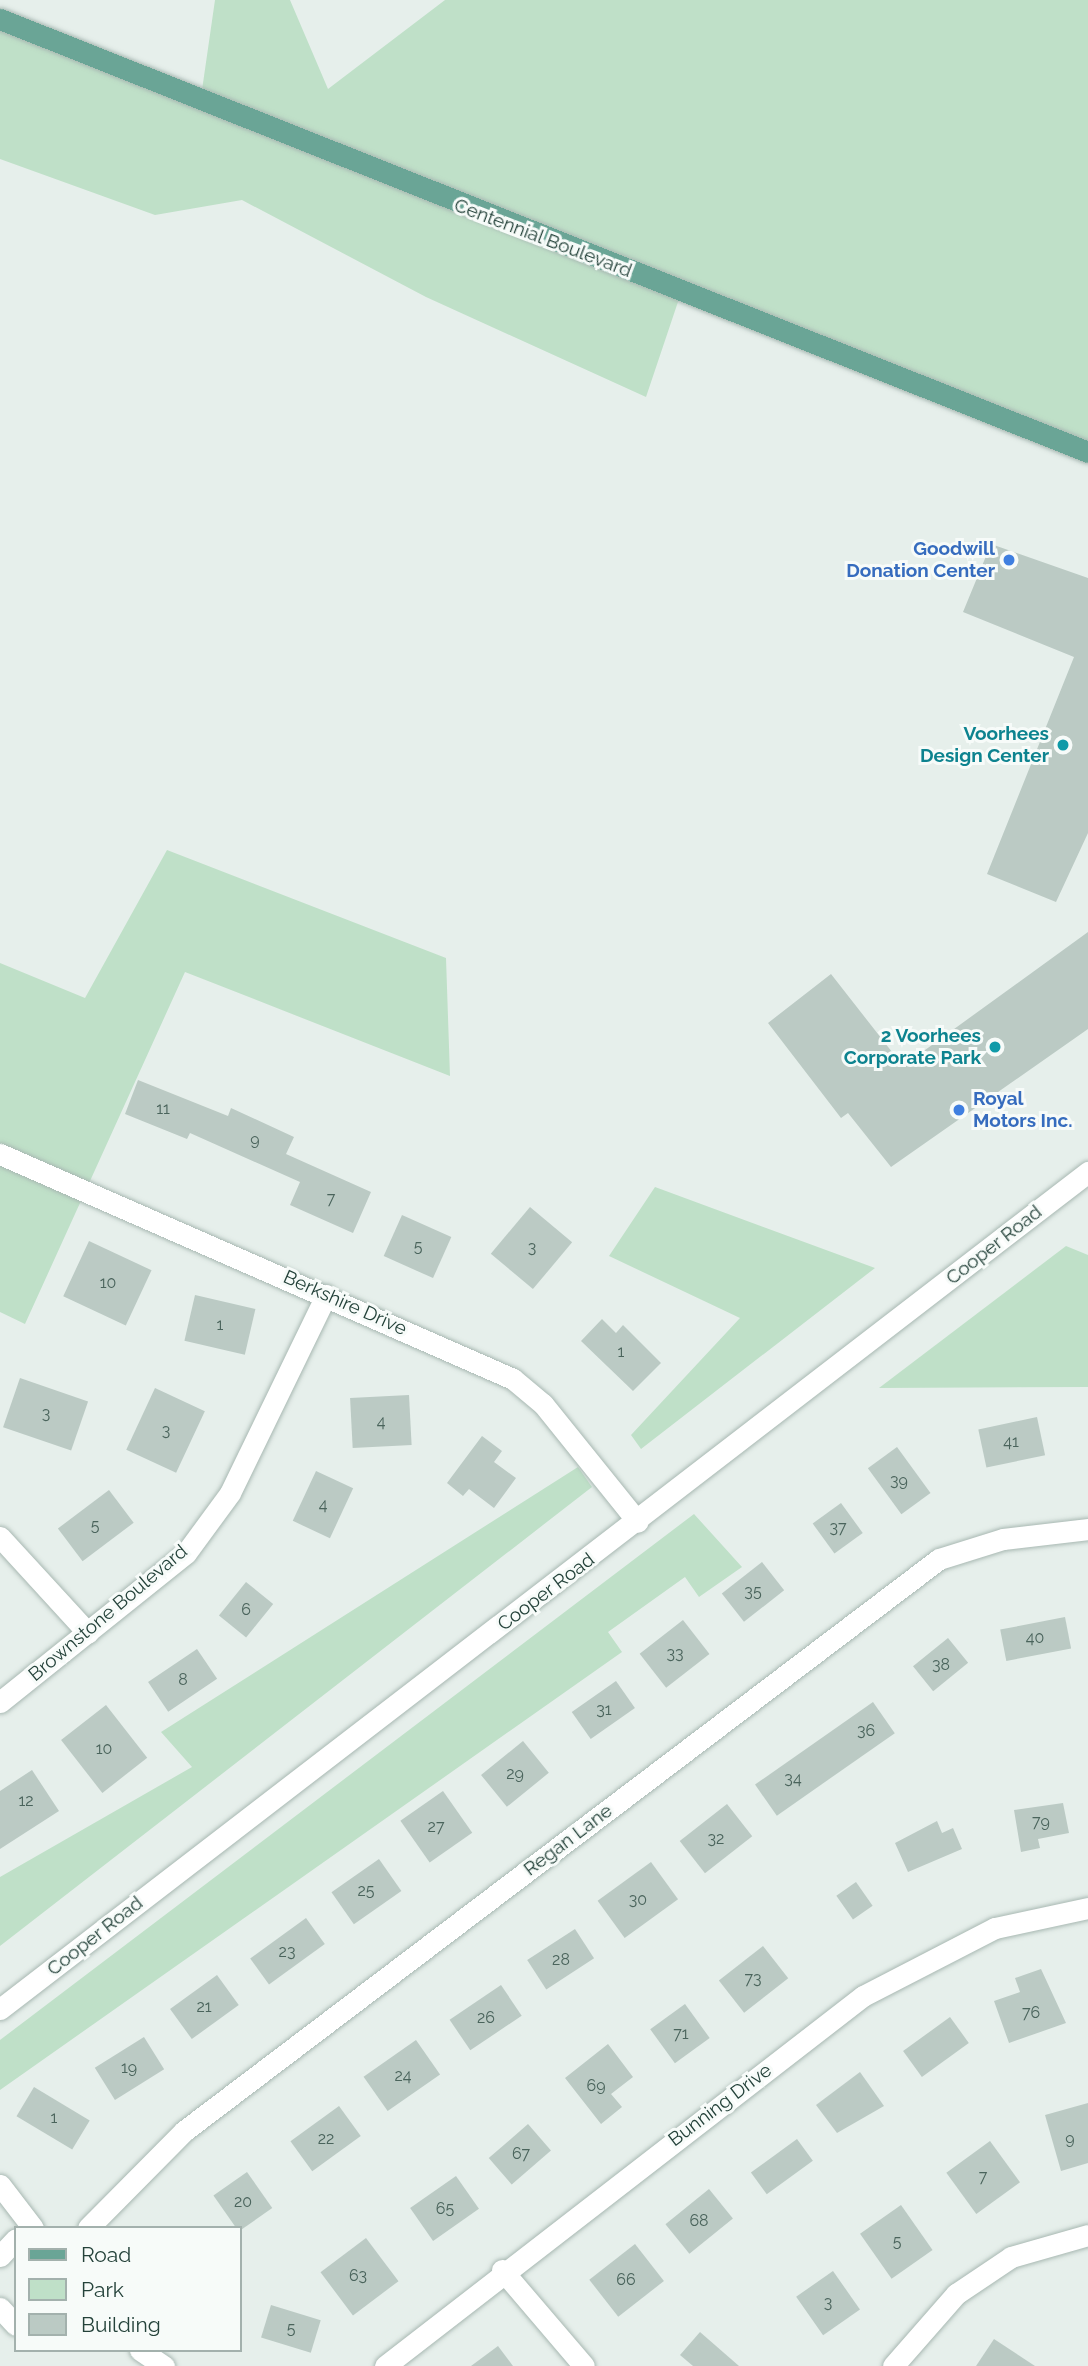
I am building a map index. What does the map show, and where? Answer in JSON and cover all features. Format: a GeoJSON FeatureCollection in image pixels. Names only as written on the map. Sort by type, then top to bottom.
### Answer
{"type":"FeatureCollection","features":[{"type":"Feature","properties":{"kind":"main road","name":"Centennial Boulevard"},"geometry":{"type":"LineString","coordinates":[[0,19],[1088,452]]}},
{"type":"Feature","properties":{"kind":"street","name":"Berkshire Drive"},"geometry":{"type":"LineString","coordinates":[[0,1154],[513,1379],[543,1404],[638,1522]]}},
{"type":"Feature","properties":{"kind":"street","name":"Cooper Road"},"geometry":{"type":"LineString","coordinates":[[0,2009],[638,1522],[1088,1172]]}},
{"type":"Feature","properties":{"kind":"street","name":"Brownstone Boulevard"},"geometry":{"type":"LineString","coordinates":[[0,1702],[186,1553],[230,1493],[326,1295]]}},
{"type":"Feature","properties":{"kind":"street","name":"Regan Lane"},"geometry":{"type":"LineString","coordinates":[[90,2226],[184,2131],[939,1559],[1003,1539],[1088,1529]]}},
{"type":"Feature","properties":{"kind":"street"},"geometry":{"type":"LineString","coordinates":[[0,1538],[88,1633]]}},
{"type":"Feature","properties":{"kind":"street","name":"Bunning Drive"},"geometry":{"type":"LineString","coordinates":[[385,2366],[502,2270],[863,1996],[925,1958],[995,1928],[1088,1908]]}},
{"type":"Feature","properties":{"kind":"street"},"geometry":{"type":"LineString","coordinates":[[0,2185],[31,2226]]}},
{"type":"Feature","properties":{"kind":"street"},"geometry":{"type":"LineString","coordinates":[[893,2366],[956,2294],[1000,2264],[1088,2235]]}},
{"type":"Feature","properties":{"kind":"street"},"geometry":{"type":"LineString","coordinates":[[502,2270],[584,2366]]}},
{"type":"Feature","properties":{"kind":"street"},"geometry":{"type":"LineString","coordinates":[[143,2352],[163,2366]]}},
{"type":"Feature","properties":{"kind":"green space"},"geometry":{"type":"Polygon","coordinates":[[[215,0],[290,0],[328,89],[445,0],[1088,0],[1088,452],[684,284],[646,397],[426,297],[242,200],[155,215],[0,159],[0,9],[202,90],[215,0]]]}},
{"type":"Feature","properties":{"kind":"green space"},"geometry":{"type":"Polygon","coordinates":[[[167,850],[446,958],[450,1076],[185,972],[25,1324],[0,1312],[0,963],[85,998],[167,850]]]}},
{"type":"Feature","properties":{"kind":"green space"},"geometry":{"type":"Polygon","coordinates":[[[655,1187],[875,1268],[641,1449],[631,1435],[740,1318],[609,1256],[655,1187]]]}},
{"type":"Feature","properties":{"kind":"green space"},"geometry":{"type":"Polygon","coordinates":[[[1066,1246],[1088,1255],[1088,1387],[879,1388],[1066,1246]]]}},
{"type":"Feature","properties":{"kind":"green space"},"geometry":{"type":"Polygon","coordinates":[[[578,1467],[592,1487],[0,1946],[0,1877],[192,1767],[161,1732],[578,1467]]]}},
{"type":"Feature","properties":{"kind":"green space"},"geometry":{"type":"Polygon","coordinates":[[[694,1514],[742,1567],[699,1597],[685,1577],[608,1632],[622,1652],[0,2090],[0,2040],[694,1514]]]}},
{"type":"Feature","properties":{"kind":"building","name":"Voorhees Design Center"},"geometry":{"type":"Polygon","coordinates":[[[991,544],[1088,578],[1088,833],[1056,902],[987,874],[1074,657],[963,612],[991,544]]]}},
{"type":"Feature","properties":{"kind":"building","name":"2 Voorhees Corporate Park"},"geometry":{"type":"Polygon","coordinates":[[[1088,932],[1088,1029],[891,1167],[848,1113],[841,1118],[768,1023],[831,974],[903,1066],[1088,932]]]}},
{"type":"Feature","properties":{"kind":"building"},"geometry":{"type":"Polygon","coordinates":[[[138,1080],[228,1116],[231,1108],[294,1137],[286,1154],[371,1192],[353,1233],[290,1205],[300,1182],[190,1133],[187,1139],[125,1114],[138,1080]]]}},
{"type":"Feature","properties":{"kind":"building"},"geometry":{"type":"Polygon","coordinates":[[[530,1207],[572,1242],[533,1289],[491,1254],[530,1207]]]}},
{"type":"Feature","properties":{"kind":"building"},"geometry":{"type":"Polygon","coordinates":[[[402,1215],[451,1237],[433,1278],[384,1256],[402,1215]]]}},
{"type":"Feature","properties":{"kind":"building"},"geometry":{"type":"Polygon","coordinates":[[[89,1241],[152,1270],[126,1325],[63,1296],[89,1241]]]}},
{"type":"Feature","properties":{"kind":"building"},"geometry":{"type":"Polygon","coordinates":[[[195,1295],[255,1309],[245,1355],[184,1341],[195,1295]]]}},
{"type":"Feature","properties":{"kind":"building"},"geometry":{"type":"Polygon","coordinates":[[[602,1319],[616,1333],[623,1325],[661,1363],[633,1391],[581,1341],[602,1319]]]}},
{"type":"Feature","properties":{"kind":"building"},"geometry":{"type":"Polygon","coordinates":[[[20,1378],[88,1401],[71,1451],[3,1427],[20,1378]]]}},
{"type":"Feature","properties":{"kind":"building"},"geometry":{"type":"Polygon","coordinates":[[[155,1388],[205,1411],[176,1473],[126,1450],[155,1388]]]}},
{"type":"Feature","properties":{"kind":"building"},"geometry":{"type":"Polygon","coordinates":[[[409,1395],[412,1445],[353,1448],[350,1398],[409,1395]]]}},
{"type":"Feature","properties":{"kind":"building"},"geometry":{"type":"Polygon","coordinates":[[[1037,1417],[1045,1455],[986,1468],[978,1429],[1037,1417]]]}},
{"type":"Feature","properties":{"kind":"building"},"geometry":{"type":"Polygon","coordinates":[[[482,1436],[502,1451],[494,1462],[516,1478],[494,1508],[469,1489],[463,1496],[447,1483],[482,1436]]]}},
{"type":"Feature","properties":{"kind":"building"},"geometry":{"type":"Polygon","coordinates":[[[897,1447],[931,1493],[901,1514],[868,1468],[897,1447]]]}},
{"type":"Feature","properties":{"kind":"building"},"geometry":{"type":"Polygon","coordinates":[[[316,1471],[353,1488],[330,1538],[293,1521],[316,1471]]]}},
{"type":"Feature","properties":{"kind":"building"},"geometry":{"type":"Polygon","coordinates":[[[109,1490],[134,1523],[83,1561],[58,1529],[109,1490]]]}},
{"type":"Feature","properties":{"kind":"building"},"geometry":{"type":"Polygon","coordinates":[[[841,1503],[863,1533],[834,1554],[813,1524],[841,1503]]]}},
{"type":"Feature","properties":{"kind":"building"},"geometry":{"type":"Polygon","coordinates":[[[762,1562],[784,1590],[744,1622],[722,1593],[762,1562]]]}},
{"type":"Feature","properties":{"kind":"building"},"geometry":{"type":"Polygon","coordinates":[[[246,1582],[273,1604],[246,1637],[219,1615],[246,1582]]]}},
{"type":"Feature","properties":{"kind":"building"},"geometry":{"type":"Polygon","coordinates":[[[1065,1617],[1071,1648],[1006,1661],[1000,1630],[1065,1617]]]}},
{"type":"Feature","properties":{"kind":"building"},"geometry":{"type":"Polygon","coordinates":[[[683,1620],[709,1654],[666,1688],[640,1654],[683,1620]]]}},
{"type":"Feature","properties":{"kind":"building"},"geometry":{"type":"Polygon","coordinates":[[[948,1638],[968,1663],[933,1691],[913,1666],[948,1638]]]}},
{"type":"Feature","properties":{"kind":"building"},"geometry":{"type":"Polygon","coordinates":[[[197,1649],[217,1679],[168,1712],[148,1682],[197,1649]]]}},
{"type":"Feature","properties":{"kind":"building"},"geometry":{"type":"Polygon","coordinates":[[[616,1681],[635,1708],[591,1739],[572,1712],[616,1681]]]}},
{"type":"Feature","properties":{"kind":"building"},"geometry":{"type":"Polygon","coordinates":[[[873,1702],[895,1733],[777,1816],[755,1785],[873,1702]]]}},
{"type":"Feature","properties":{"kind":"building"},"geometry":{"type":"Polygon","coordinates":[[[106,1705],[147,1758],[102,1793],[61,1740],[106,1705]]]}},
{"type":"Feature","properties":{"kind":"building"},"geometry":{"type":"Polygon","coordinates":[[[523,1741],[549,1773],[507,1807],[481,1775],[523,1741]]]}},
{"type":"Feature","properties":{"kind":"building"},"geometry":{"type":"Polygon","coordinates":[[[32,1770],[59,1811],[0,1849],[0,1791],[32,1770]]]}},
{"type":"Feature","properties":{"kind":"building"},"geometry":{"type":"Polygon","coordinates":[[[443,1791],[472,1833],[430,1863],[400,1821],[443,1791]]]}},
{"type":"Feature","properties":{"kind":"building"},"geometry":{"type":"Polygon","coordinates":[[[1063,1803],[1069,1833],[1038,1839],[1040,1848],[1021,1852],[1014,1810],[1063,1803]]]}},
{"type":"Feature","properties":{"kind":"building"},"geometry":{"type":"Polygon","coordinates":[[[727,1804],[752,1836],[705,1873],[680,1841],[727,1804]]]}},
{"type":"Feature","properties":{"kind":"building"},"geometry":{"type":"Polygon","coordinates":[[[937,1821],[942,1833],[953,1828],[962,1849],[908,1872],[895,1843],[937,1821]]]}},
{"type":"Feature","properties":{"kind":"building"},"geometry":{"type":"Polygon","coordinates":[[[379,1859],[401,1891],[354,1924],[331,1892],[379,1859]]]}},
{"type":"Feature","properties":{"kind":"building"},"geometry":{"type":"Polygon","coordinates":[[[651,1862],[678,1899],[625,1938],[598,1901],[651,1862]]]}},
{"type":"Feature","properties":{"kind":"building"},"geometry":{"type":"Polygon","coordinates":[[[856,1882],[873,1906],[853,1920],[836,1896],[856,1882]]]}},
{"type":"Feature","properties":{"kind":"building"},"geometry":{"type":"Polygon","coordinates":[[[306,1918],[325,1944],[269,1984],[250,1959],[306,1918]]]}},
{"type":"Feature","properties":{"kind":"building"},"geometry":{"type":"Polygon","coordinates":[[[575,1929],[594,1958],[546,1989],[527,1960],[575,1929]]]}},
{"type":"Feature","properties":{"kind":"building"},"geometry":{"type":"Polygon","coordinates":[[[763,1946],[788,1978],[744,2013],[719,1980],[763,1946]]]}},
{"type":"Feature","properties":{"kind":"building"},"geometry":{"type":"Polygon","coordinates":[[[1041,1969],[1066,2023],[1009,2043],[994,2001],[1020,1992],[1015,1978],[1041,1969]]]}},
{"type":"Feature","properties":{"kind":"building"},"geometry":{"type":"Polygon","coordinates":[[[217,1975],[239,2005],[192,2039],[170,2009],[217,1975]]]}},
{"type":"Feature","properties":{"kind":"building"},"geometry":{"type":"Polygon","coordinates":[[[501,1985],[522,2016],[470,2050],[450,2020],[501,1985]]]}},
{"type":"Feature","properties":{"kind":"building"},"geometry":{"type":"Polygon","coordinates":[[[685,2004],[710,2038],[675,2063],[650,2029],[685,2004]]]}},
{"type":"Feature","properties":{"kind":"building"},"geometry":{"type":"Polygon","coordinates":[[[950,2017],[969,2043],[922,2077],[903,2051],[950,2017]]]}},
{"type":"Feature","properties":{"kind":"building"},"geometry":{"type":"Polygon","coordinates":[[[144,2037],[164,2069],[115,2100],[95,2068],[144,2037]]]}},
{"type":"Feature","properties":{"kind":"building"},"geometry":{"type":"Polygon","coordinates":[[[416,2040],[440,2074],[388,2111],[364,2077],[416,2040]]]}},
{"type":"Feature","properties":{"kind":"building"},"geometry":{"type":"Polygon","coordinates":[[[608,2044],[633,2077],[611,2094],[622,2107],[601,2124],[565,2078],[608,2044]]]}},
{"type":"Feature","properties":{"kind":"building"},"geometry":{"type":"Polygon","coordinates":[[[860,2072],[884,2106],[837,2133],[816,2105],[860,2072]]]}},
{"type":"Feature","properties":{"kind":"building"},"geometry":{"type":"Polygon","coordinates":[[[34,2087],[90,2120],[72,2150],[16,2116],[34,2087]]]}},
{"type":"Feature","properties":{"kind":"building"},"geometry":{"type":"Polygon","coordinates":[[[1088,2103],[1088,2163],[1061,2171],[1045,2115],[1088,2103]]]}},
{"type":"Feature","properties":{"kind":"building"},"geometry":{"type":"Polygon","coordinates":[[[339,2106],[361,2136],[312,2171],[290,2141],[339,2106]]]}},
{"type":"Feature","properties":{"kind":"building"},"geometry":{"type":"Polygon","coordinates":[[[528,2124],[551,2150],[512,2185],[489,2158],[528,2124]]]}},
{"type":"Feature","properties":{"kind":"building"},"geometry":{"type":"Polygon","coordinates":[[[797,2139],[813,2161],[767,2194],[751,2173],[797,2139]]]}},
{"type":"Feature","properties":{"kind":"building"},"geometry":{"type":"Polygon","coordinates":[[[990,2141],[1020,2182],[976,2214],[946,2173],[990,2141]]]}},
{"type":"Feature","properties":{"kind":"building"},"geometry":{"type":"Polygon","coordinates":[[[247,2172],[272,2208],[242,2229],[242,2226],[235,2226],[213,2196],[247,2172]]]}},
{"type":"Feature","properties":{"kind":"building"},"geometry":{"type":"Polygon","coordinates":[[[456,2176],[479,2209],[433,2241],[410,2208],[456,2176]]]}},
{"type":"Feature","properties":{"kind":"building"},"geometry":{"type":"Polygon","coordinates":[[[709,2189],[733,2219],[689,2254],[665,2224],[709,2189]]]}},
{"type":"Feature","properties":{"kind":"building"},"geometry":{"type":"Polygon","coordinates":[[[901,2205],[933,2250],[892,2279],[860,2234],[901,2205]]]}},
{"type":"Feature","properties":{"kind":"building"},"geometry":{"type":"Polygon","coordinates":[[[366,2238],[398,2281],[353,2315],[320,2272],[366,2238]]]}},
{"type":"Feature","properties":{"kind":"building"},"geometry":{"type":"Polygon","coordinates":[[[635,2244],[664,2281],[618,2317],[589,2280],[635,2244]]]}},
{"type":"Feature","properties":{"kind":"building"},"geometry":{"type":"Polygon","coordinates":[[[833,2271],[860,2310],[823,2335],[796,2297],[833,2271]]]}},
{"type":"Feature","properties":{"kind":"building"},"geometry":{"type":"Polygon","coordinates":[[[271,2305],[321,2320],[311,2353],[261,2338],[271,2305]]]}},
{"type":"Feature","properties":{"kind":"building"},"geometry":{"type":"Polygon","coordinates":[[[700,2332],[739,2366],[693,2366],[680,2355],[700,2332]]]}},
{"type":"Feature","properties":{"kind":"building"},"geometry":{"type":"Polygon","coordinates":[[[994,2339],[1035,2366],[976,2366],[994,2339]]]}},
{"type":"Feature","properties":{"kind":"building"},"geometry":{"type":"Polygon","coordinates":[[[498,2346],[513,2366],[471,2366],[498,2346]]]}},
{"type":"Feature","properties":{"kind":"place","name":"Goodwill Donation Center"},"geometry":{"type":"Point","coordinates":[1009,560]}},
{"type":"Feature","properties":{"kind":"place","name":"Voorhees Design Center"},"geometry":{"type":"Point","coordinates":[1063,745]}},
{"type":"Feature","properties":{"kind":"place","name":"2 Voorhees Corporate Park"},"geometry":{"type":"Point","coordinates":[995,1047]}},
{"type":"Feature","properties":{"kind":"place","name":"Royal Motors Inc."},"geometry":{"type":"Point","coordinates":[959,1110]}}]}
